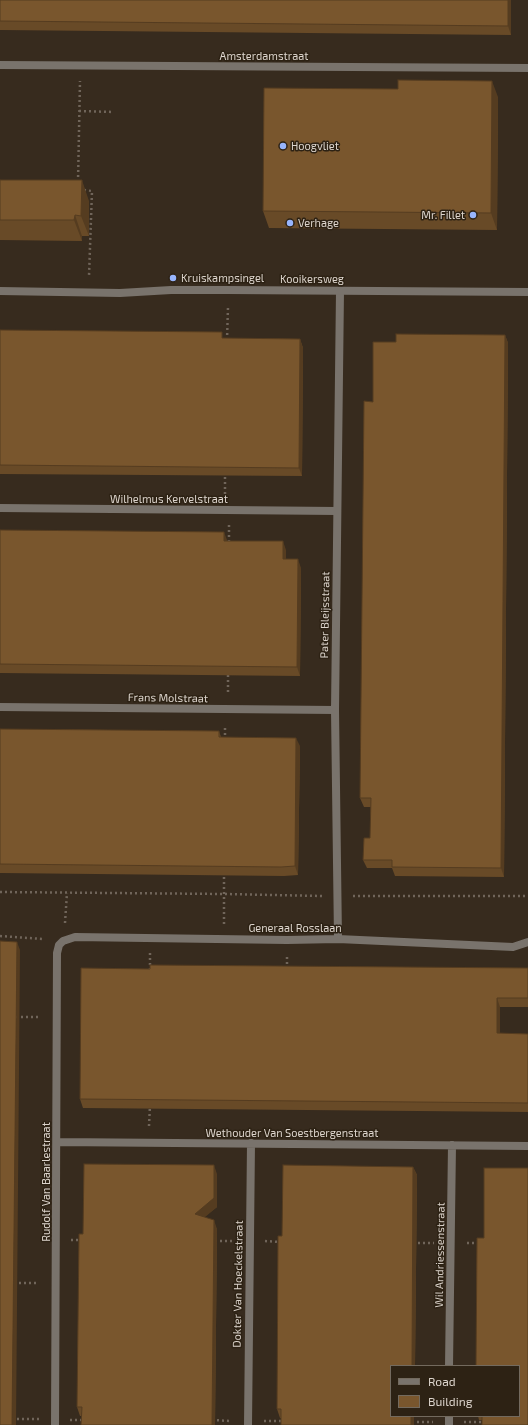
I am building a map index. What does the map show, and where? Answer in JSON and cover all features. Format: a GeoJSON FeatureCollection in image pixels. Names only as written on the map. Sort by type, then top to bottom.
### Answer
{"type":"FeatureCollection","features":[{"type":"Feature","properties":{"kind":"street","name":"Amsterdamstraat"},"geometry":{"type":"LineString","coordinates":[[0,65],[528,68]]}},
{"type":"Feature","properties":{"kind":"street","name":"Kooikersweg"},"geometry":{"type":"LineString","coordinates":[[0,291],[89,292],[120,294],[171,290],[528,292]]}},
{"type":"Feature","properties":{"kind":"street","name":"Pater Bleijsstraat"},"geometry":{"type":"LineString","coordinates":[[338,939],[336,896],[335,710],[340,290]]}},
{"type":"Feature","properties":{"kind":"street","name":"Wilhelmus Kervelstraat"},"geometry":{"type":"LineString","coordinates":[[0,508],[337,511]]}},
{"type":"Feature","properties":{"kind":"street","name":"Frans Molstraat"},"geometry":{"type":"LineString","coordinates":[[0,707],[335,710]]}},
{"type":"Feature","properties":{"kind":"street","name":"Generaal Rosslaan"},"geometry":{"type":"LineString","coordinates":[[58,942],[75,937],[287,940],[338,939],[513,947],[528,942]]}},
{"type":"Feature","properties":{"kind":"street","name":"Rudolf Van Baarlestraat"},"geometry":{"type":"LineString","coordinates":[[55,1425],[58,942]]}},
{"type":"Feature","properties":{"kind":"street","name":"Wethouder Van Soestbergenstraat"},"geometry":{"type":"LineString","coordinates":[[57,1142],[528,1146]]}},
{"type":"Feature","properties":{"kind":"street","name":"Dokter Van Hoeckelstraat"},"geometry":{"type":"LineString","coordinates":[[248,1425],[251,1143]]}},
{"type":"Feature","properties":{"kind":"street","name":"Wil Andriessenstraat"},"geometry":{"type":"LineString","coordinates":[[449,1365],[452,1145]]}},
{"type":"Feature","properties":{"kind":"path"},"geometry":{"type":"LineString","coordinates":[[80,65],[78,190],[92,191],[89,292]]}},
{"type":"Feature","properties":{"kind":"path"},"geometry":{"type":"LineString","coordinates":[[79,111],[114,112]]}},
{"type":"Feature","properties":{"kind":"path"},"geometry":{"type":"LineString","coordinates":[[227,342],[228,290]]}},
{"type":"Feature","properties":{"kind":"path"},"geometry":{"type":"LineString","coordinates":[[226,472],[229,548]]}},
{"type":"Feature","properties":{"kind":"path"},"geometry":{"type":"LineString","coordinates":[[225,747],[228,670]]}},
{"type":"Feature","properties":{"kind":"path"},"geometry":{"type":"LineString","coordinates":[[224,870],[224,938]]}},
{"type":"Feature","properties":{"kind":"path"},"geometry":{"type":"LineString","coordinates":[[0,892],[336,896],[528,896]]}},
{"type":"Feature","properties":{"kind":"path"},"geometry":{"type":"LineString","coordinates":[[0,936],[58,942],[65,930],[67,893]]}},
{"type":"Feature","properties":{"kind":"path"},"geometry":{"type":"LineString","coordinates":[[150,937],[150,977]]}},
{"type":"Feature","properties":{"kind":"path"},"geometry":{"type":"LineString","coordinates":[[287,940],[287,971]]}},
{"type":"Feature","properties":{"kind":"path"},"geometry":{"type":"LineString","coordinates":[[14,1017],[57,1018]]}},
{"type":"Feature","properties":{"kind":"path"},"geometry":{"type":"LineString","coordinates":[[149,1142],[150,1103]]}},
{"type":"Feature","properties":{"kind":"path"},"geometry":{"type":"LineString","coordinates":[[56,1240],[87,1240]]}},
{"type":"Feature","properties":{"kind":"path"},"geometry":{"type":"LineString","coordinates":[[211,1241],[288,1242]]}},
{"type":"Feature","properties":{"kind":"path"},"geometry":{"type":"LineString","coordinates":[[411,1243],[482,1243]]}},
{"type":"Feature","properties":{"kind":"path"},"geometry":{"type":"LineString","coordinates":[[8,1283],[56,1283]]}},
{"type":"Feature","properties":{"kind":"building"},"geometry":{"type":"Polygon","coordinates":[[[0,0],[508,0],[508,26],[0,21],[0,0]]]}},
{"type":"Feature","properties":{"kind":"building"},"geometry":{"type":"Polygon","coordinates":[[[398,80],[492,81],[491,213],[263,211],[264,88],[398,89],[398,80]]]}},
{"type":"Feature","properties":{"kind":"building"},"geometry":{"type":"Polygon","coordinates":[[[0,180],[82,180],[81,216],[75,215],[74,220],[0,220],[0,180]]]}},
{"type":"Feature","properties":{"kind":"building"},"geometry":{"type":"Polygon","coordinates":[[[0,330],[222,332],[222,338],[300,339],[299,468],[0,465],[0,330]]]}},
{"type":"Feature","properties":{"kind":"building"},"geometry":{"type":"Polygon","coordinates":[[[396,334],[505,335],[501,868],[392,867],[392,860],[363,860],[364,838],[370,838],[371,798],[360,798],[364,401],[373,402],[373,342],[396,342],[396,334]]]}},
{"type":"Feature","properties":{"kind":"building"},"geometry":{"type":"Polygon","coordinates":[[[0,530],[224,532],[224,541],[283,541],[283,559],[298,559],[297,667],[0,664],[0,530]]]}},
{"type":"Feature","properties":{"kind":"building"},"geometry":{"type":"Polygon","coordinates":[[[0,729],[219,731],[219,737],[296,738],[295,866],[0,864],[0,729]]]}},
{"type":"Feature","properties":{"kind":"building"},"geometry":{"type":"Polygon","coordinates":[[[0,941],[17,942],[12,1425],[0,1425],[0,941]]]}},
{"type":"Feature","properties":{"kind":"building"},"geometry":{"type":"Polygon","coordinates":[[[150,965],[528,968],[528,998],[497,998],[497,1033],[528,1034],[528,1103],[80,1099],[81,968],[150,969],[150,965]]]}},
{"type":"Feature","properties":{"kind":"building"},"geometry":{"type":"Polygon","coordinates":[[[84,1164],[214,1165],[214,1198],[195,1214],[214,1220],[212,1425],[81,1425],[82,1407],[77,1407],[79,1234],[83,1234],[84,1164]]]}},
{"type":"Feature","properties":{"kind":"building"},"geometry":{"type":"Polygon","coordinates":[[[283,1165],[413,1167],[412,1365],[390,1365],[390,1417],[411,1417],[411,1425],[281,1425],[281,1409],[277,1409],[278,1236],[282,1236],[283,1165]]]}},
{"type":"Feature","properties":{"kind":"building"},"geometry":{"type":"Polygon","coordinates":[[[484,1168],[528,1168],[528,1425],[482,1425],[482,1417],[520,1417],[520,1365],[476,1365],[477,1238],[484,1238],[484,1168]]]}},
{"type":"Feature","properties":{"kind":"place","name":"Hoogvliet"},"geometry":{"type":"Point","coordinates":[283,146]}},
{"type":"Feature","properties":{"kind":"place","name":"Mr. Fillet"},"geometry":{"type":"Point","coordinates":[473,215]}},
{"type":"Feature","properties":{"kind":"place","name":"Verhage"},"geometry":{"type":"Point","coordinates":[290,223]}},
{"type":"Feature","properties":{"kind":"place","name":"Kruiskampsingel"},"geometry":{"type":"Point","coordinates":[173,278]}}]}
